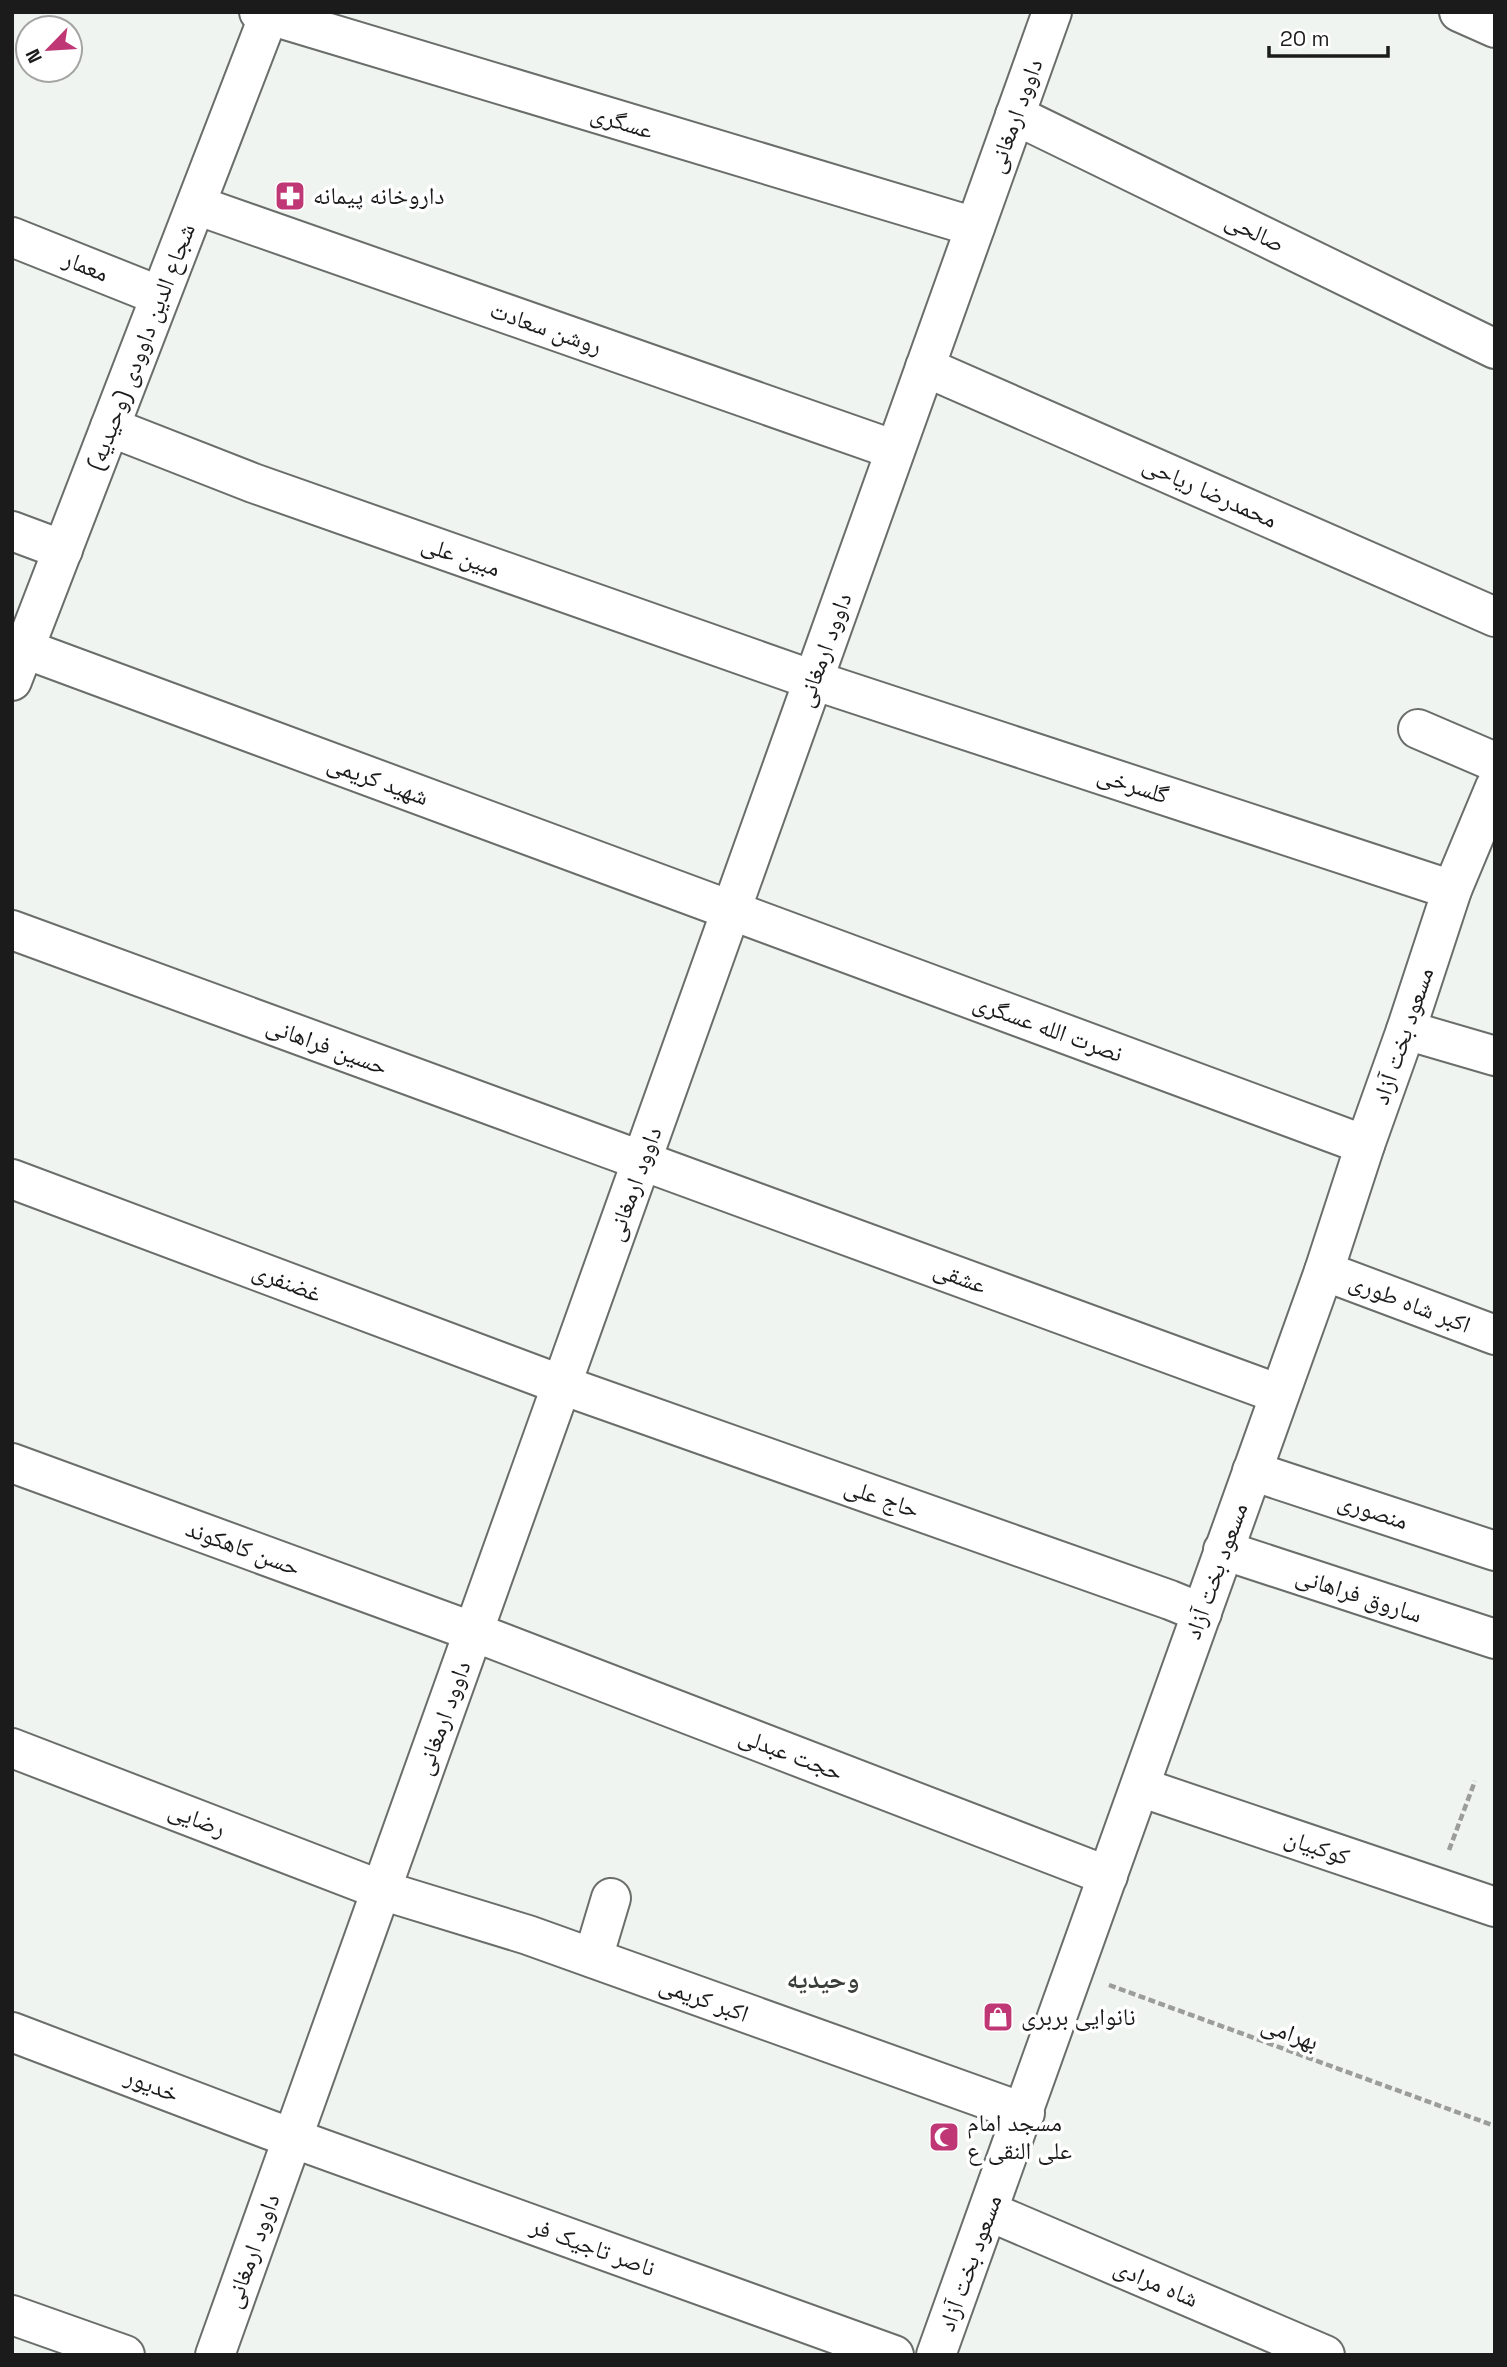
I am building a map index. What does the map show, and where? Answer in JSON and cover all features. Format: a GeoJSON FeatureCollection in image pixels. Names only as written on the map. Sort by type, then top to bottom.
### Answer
{"type":"FeatureCollection","features":[{"type":"Feature","properties":{"kind":"street","name":"داوود ارمغانی"},"geometry":{"type":"LineString","coordinates":[[215,2355],[1052,12]]}},
{"type":"Feature","properties":{"kind":"street"},"geometry":{"type":"LineString","coordinates":[[1459,12],[1495,28]]}},
{"type":"Feature","properties":{"kind":"street","name":"شجاع الدین داوودی (وحیدیه)"},"geometry":{"type":"LineString","coordinates":[[19,665],[196,205],[265,14]]}},
{"type":"Feature","properties":{"kind":"street","name":"عسگری"},"geometry":{"type":"LineString","coordinates":[[265,14],[975,227]]}},
{"type":"Feature","properties":{"kind":"street","name":"صالحی"},"geometry":{"type":"LineString","coordinates":[[1015,115],[1495,349]]}},
{"type":"Feature","properties":{"kind":"street","name":"روشن سعادت"},"geometry":{"type":"LineString","coordinates":[[196,205],[895,450]]}},
{"type":"Feature","properties":{"kind":"street","name":"معمار"},"geometry":{"type":"LineString","coordinates":[[12,237],[160,296]]}},
{"type":"Feature","properties":{"kind":"street","name":"محمدرضا ریاحی"},"geometry":{"type":"LineString","coordinates":[[925,367],[1495,617]]}},
{"type":"Feature","properties":{"kind":"street","name":"مبین علی"},"geometry":{"type":"LineString","coordinates":[[110,426],[253,483],[813,680]]}},
{"type":"Feature","properties":{"kind":"street"},"geometry":{"type":"LineString","coordinates":[[12,531],[63,551]]}},
{"type":"Feature","properties":{"kind":"street","name":"شهید کریمی"},"geometry":{"type":"LineString","coordinates":[[19,665],[732,910]]}},
{"type":"Feature","properties":{"kind":"street","name":"گلسرخی"},"geometry":{"type":"LineString","coordinates":[[813,680],[1452,890]]}},
{"type":"Feature","properties":{"kind":"street"},"geometry":{"type":"LineString","coordinates":[[1418,729],[1495,762]]}},
{"type":"Feature","properties":{"kind":"street","name":"مسعود بخت آزاد"},"geometry":{"type":"LineString","coordinates":[[936,2355],[1324,1271],[1452,890],[1495,787]]}},
{"type":"Feature","properties":{"kind":"street","name":"نصرت الله عسگری"},"geometry":{"type":"LineString","coordinates":[[732,910],[1365,1145]]}},
{"type":"Feature","properties":{"kind":"street","name":"حسین فراهانی"},"geometry":{"type":"LineString","coordinates":[[12,930],[642,1161]]}},
{"type":"Feature","properties":{"kind":"street"},"geometry":{"type":"LineString","coordinates":[[1406,1030],[1495,1056]]}},
{"type":"Feature","properties":{"kind":"street","name":"عشقی"},"geometry":{"type":"LineString","coordinates":[[642,1161],[1279,1394]]}},
{"type":"Feature","properties":{"kind":"street","name":"غضنفری"},"geometry":{"type":"LineString","coordinates":[[12,1179],[562,1385]]}},
{"type":"Feature","properties":{"kind":"street","name":"اکبر شاه طوری"},"geometry":{"type":"LineString","coordinates":[[1324,1271],[1495,1335]]}},
{"type":"Feature","properties":{"kind":"street","name":"حاج علی"},"geometry":{"type":"LineString","coordinates":[[562,1385],[1202,1613]]}},
{"type":"Feature","properties":{"kind":"street","name":"حسن کاهکوند"},"geometry":{"type":"LineString","coordinates":[[12,1463],[474,1632]]}},
{"type":"Feature","properties":{"kind":"street","name":"منصوری"},"geometry":{"type":"LineString","coordinates":[[1252,1471],[1495,1551]]}},
{"type":"Feature","properties":{"kind":"street","name":"ساروق فراهانی"},"geometry":{"type":"LineString","coordinates":[[1223,1550],[1495,1639]]}},
{"type":"Feature","properties":{"kind":"street","name":"حجت عبدلی"},"geometry":{"type":"LineString","coordinates":[[474,1632],[1108,1876]]}},
{"type":"Feature","properties":{"kind":"street","name":"رضایی"},"geometry":{"type":"LineString","coordinates":[[12,1748],[382,1890]]}},
{"type":"Feature","properties":{"kind":"street","name":"کوکبیان"},"geometry":{"type":"LineString","coordinates":[[1140,1787],[1495,1907]]}},
{"type":"Feature","properties":{"kind":"street","name":"اکبر کریمی"},"geometry":{"type":"LineString","coordinates":[[382,1890],[527,1934],[1024,2113]]}},
{"type":"Feature","properties":{"kind":"street"},"geometry":{"type":"LineString","coordinates":[[593,1958],[611,1898]]}},
{"type":"Feature","properties":{"kind":"street","name":"خدیور"},"geometry":{"type":"LineString","coordinates":[[12,2032],[293,2138]]}},
{"type":"Feature","properties":{"kind":"street","name":"ناصر تاجیک فر"},"geometry":{"type":"LineString","coordinates":[[293,2138],[894,2355]]}},
{"type":"Feature","properties":{"kind":"street","name":"شاه مرادی"},"geometry":{"type":"LineString","coordinates":[[988,2211],[1325,2355]]}},
{"type":"Feature","properties":{"kind":"street"},"geometry":{"type":"LineString","coordinates":[[12,2315],[125,2355]]}},
{"type":"Feature","properties":{"kind":"path"},"geometry":{"type":"LineString","coordinates":[[1435,1887],[1475,1781]]}},
{"type":"Feature","properties":{"kind":"path","name":"بهرامی"},"geometry":{"type":"LineString","coordinates":[[1072,1972],[1495,2126]]}},
{"type":"Feature","properties":{"kind":"place","name":"داروخانه پیمانه"},"geometry":{"type":"Point","coordinates":[290,196]}},
{"type":"Feature","properties":{"kind":"place","name":"نانوایی بربری"},"geometry":{"type":"Point","coordinates":[998,2017]}},
{"type":"Feature","properties":{"kind":"place","name":"مسجد امام علی النقی ع"},"geometry":{"type":"Point","coordinates":[944,2137]}},
{"type":"Feature","properties":{"kind":"district","name":"وحیدیه"},"geometry":{"type":"Point","coordinates":[823,1979]}}]}
